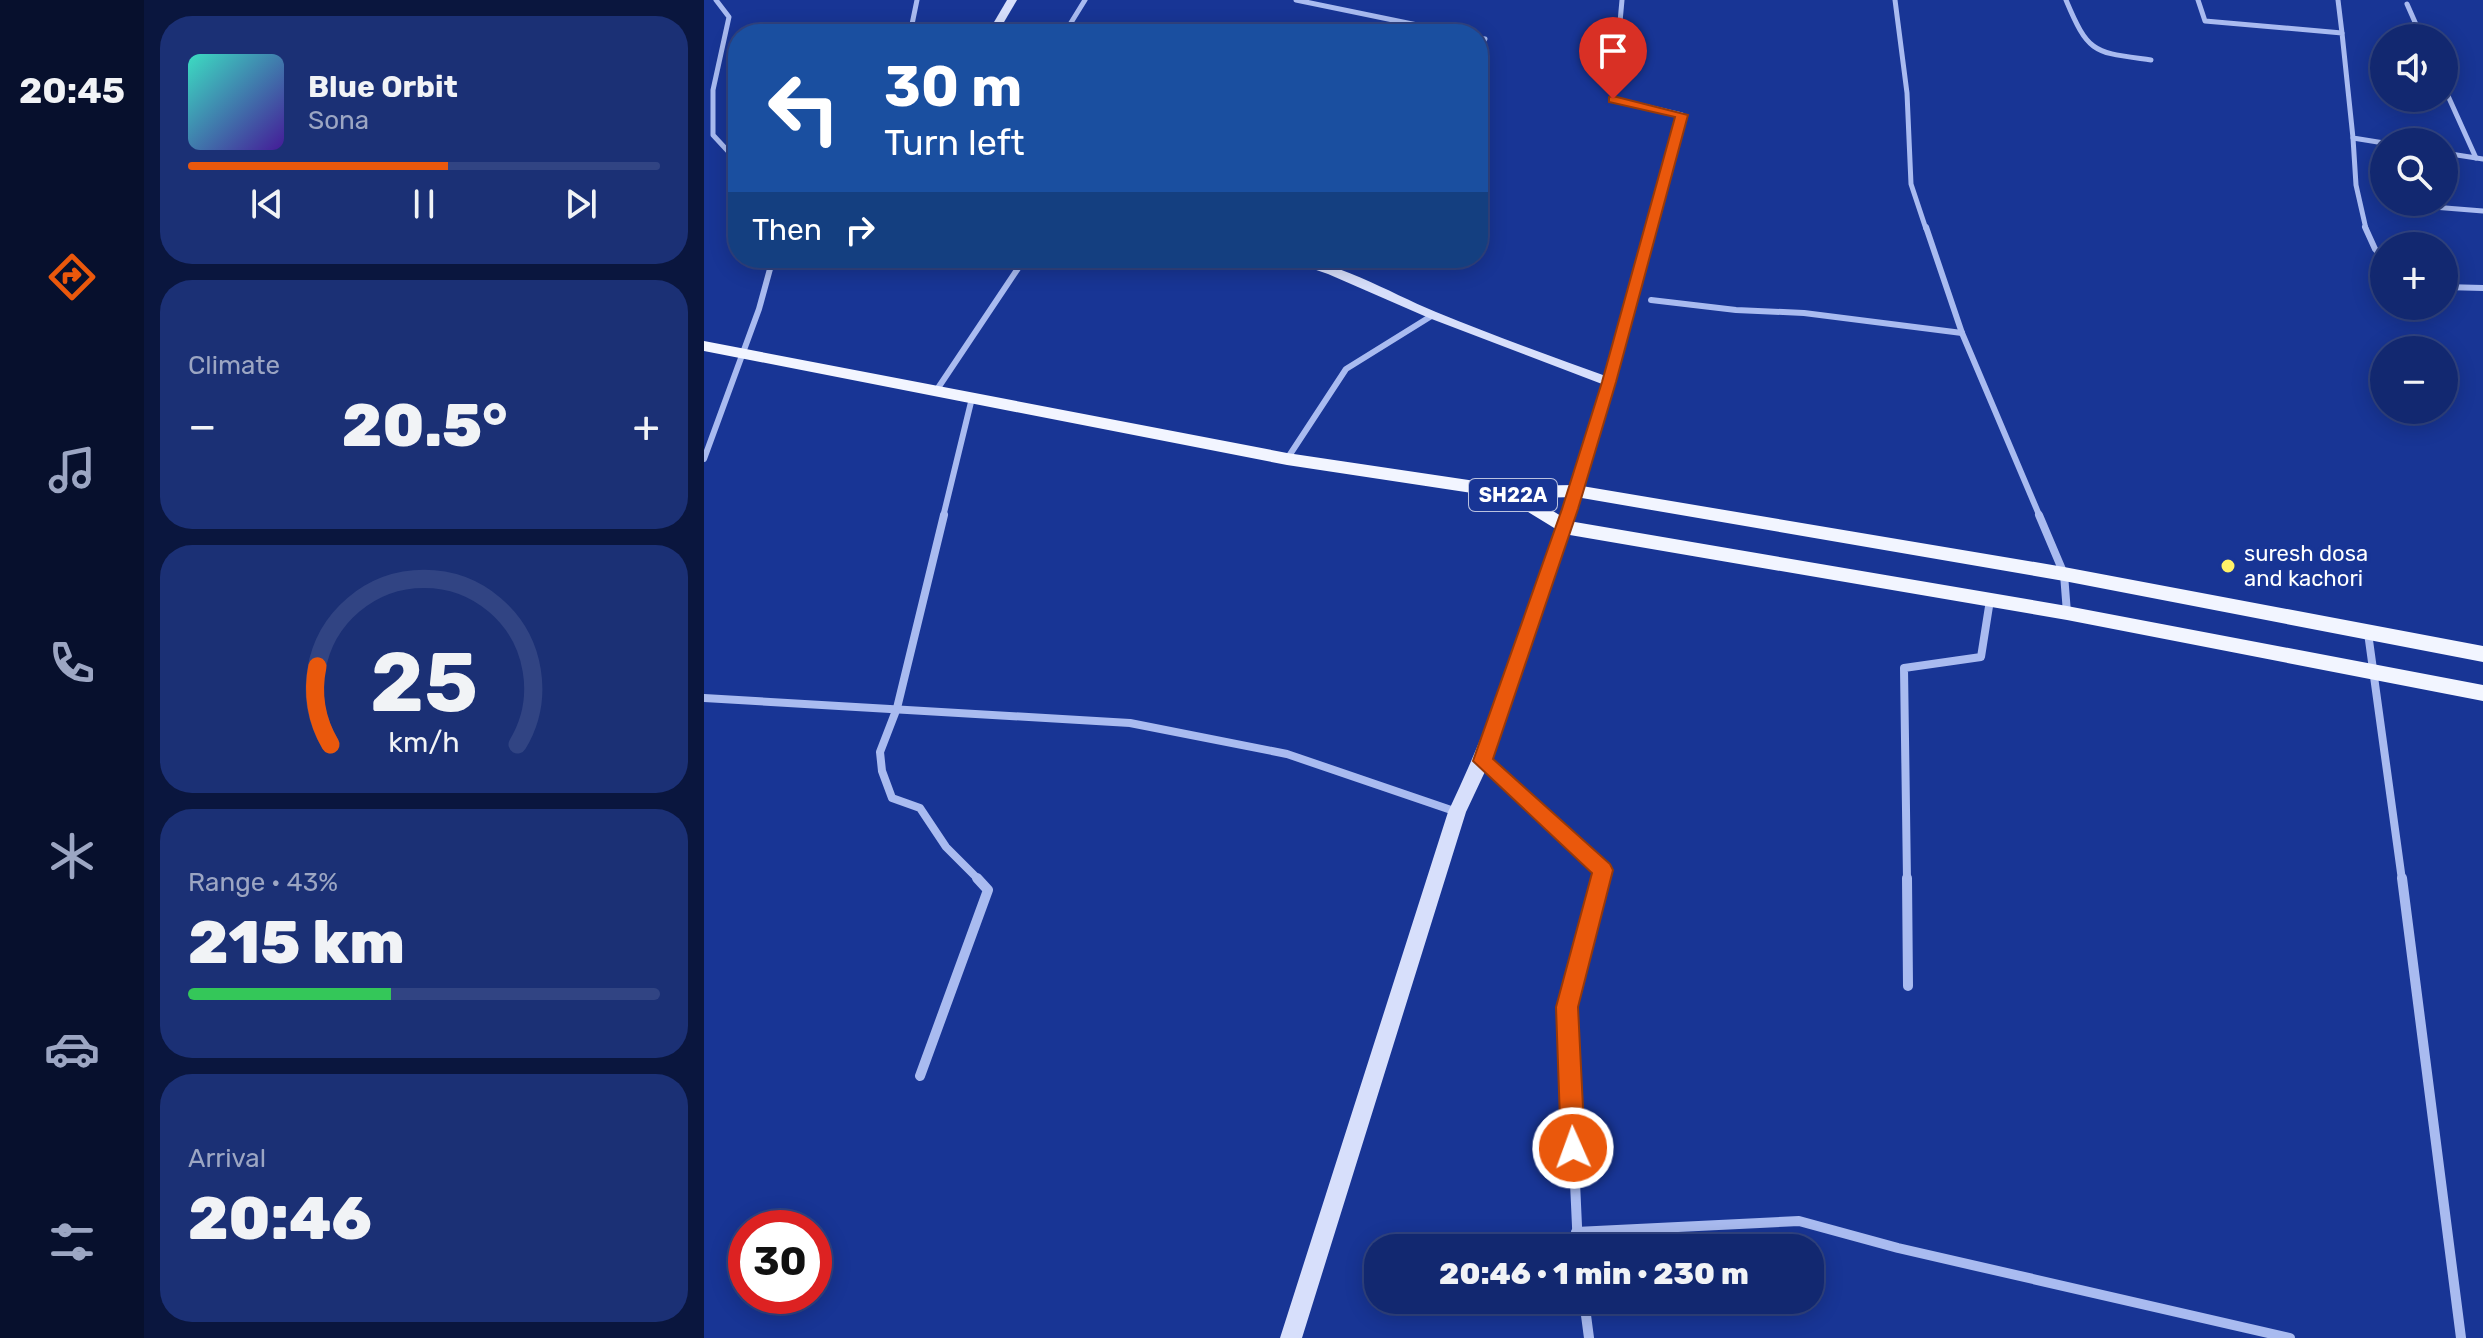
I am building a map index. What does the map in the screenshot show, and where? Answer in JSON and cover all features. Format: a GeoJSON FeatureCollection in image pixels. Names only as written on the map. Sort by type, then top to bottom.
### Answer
{"type":"FeatureCollection","features":[{"type":"Feature","properties":{"kind":"main road","name":"SH22A"},"geometry":{"type":"LineString","coordinates":[[704,346],[1287,459],[1509,492],[1576,491],[2064,574],[2483,654]]}},
{"type":"Feature","properties":{"kind":"main road","name":"SH22A"},"geometry":{"type":"LineString","coordinates":[[1509,492],[1564,527],[2067,613],[2481,695]]}},
{"type":"Feature","properties":{"kind":"street"},"geometry":{"type":"LineString","coordinates":[[716,0],[729,17],[713,90],[713,135],[728,151]]}},
{"type":"Feature","properties":{"kind":"street"},"geometry":{"type":"LineString","coordinates":[[912,24],[917,0]]}},
{"type":"Feature","properties":{"kind":"street"},"geometry":{"type":"LineString","coordinates":[[998,24],[1012,0]]}},
{"type":"Feature","properties":{"kind":"street"},"geometry":{"type":"LineString","coordinates":[[1070,24],[1085,0]]}},
{"type":"Feature","properties":{"kind":"street"},"geometry":{"type":"LineString","coordinates":[[1296,0],[1412,24]]}},
{"type":"Feature","properties":{"kind":"street"},"geometry":{"type":"LineString","coordinates":[[1291,1338],[1457,812],[1482,761],[1576,491],[1682,115],[1613,99],[1622,0]]}},
{"type":"Feature","properties":{"kind":"street"},"geometry":{"type":"LineString","coordinates":[[1895,0],[1907,93],[1911,184],[1962,333],[2064,574],[2067,613]]}},
{"type":"Feature","properties":{"kind":"street"},"geometry":{"type":"LineString","coordinates":[[2066,0],[2083,41],[2092,50],[2151,60]]}},
{"type":"Feature","properties":{"kind":"street"},"geometry":{"type":"LineString","coordinates":[[2198,0],[2205,21],[2342,33]]}},
{"type":"Feature","properties":{"kind":"street"},"geometry":{"type":"LineString","coordinates":[[2338,0],[2355,186],[2370,240]]}},
{"type":"Feature","properties":{"kind":"street"},"geometry":{"type":"LineString","coordinates":[[2407,4],[2416,24]]}},
{"type":"Feature","properties":{"kind":"street"},"geometry":{"type":"LineString","coordinates":[[704,92],[713,90]]}},
{"type":"Feature","properties":{"kind":"street"},"geometry":{"type":"LineString","coordinates":[[2456,112],[2480,159]]}},
{"type":"Feature","properties":{"kind":"street"},"geometry":{"type":"LineString","coordinates":[[2353,138],[2370,141]]}},
{"type":"Feature","properties":{"kind":"street"},"geometry":{"type":"LineString","coordinates":[[2458,155],[2480,159]]}},
{"type":"Feature","properties":{"kind":"street"},"geometry":{"type":"LineString","coordinates":[[2458,209],[2483,211]]}},
{"type":"Feature","properties":{"kind":"street"},"geometry":{"type":"LineString","coordinates":[[704,459],[712,427],[742,353],[770,268]]}},
{"type":"Feature","properties":{"kind":"street"},"geometry":{"type":"LineString","coordinates":[[936,391],[1018,268]]}},
{"type":"Feature","properties":{"kind":"street"},"geometry":{"type":"LineString","coordinates":[[1322,268],[1433,315],[1609,382]]}},
{"type":"Feature","properties":{"kind":"street"},"geometry":{"type":"LineString","coordinates":[[2458,287],[2483,288]]}},
{"type":"Feature","properties":{"kind":"street"},"geometry":{"type":"LineString","coordinates":[[1651,300],[1736,310],[1804,313],[1962,333]]}},
{"type":"Feature","properties":{"kind":"street"},"geometry":{"type":"LineString","coordinates":[[1287,459],[1346,369],[1433,315]]}},
{"type":"Feature","properties":{"kind":"street"},"geometry":{"type":"LineString","coordinates":[[920,1076],[988,890],[946,847],[920,808],[892,798],[882,775],[877,747],[897,708],[972,398]]}},
{"type":"Feature","properties":{"kind":"street"},"geometry":{"type":"LineString","coordinates":[[1908,986],[1904,668],[1981,657],[1990,600]]}},
{"type":"Feature","properties":{"kind":"street"},"geometry":{"type":"LineString","coordinates":[[2368,632],[2461,1338]]}},
{"type":"Feature","properties":{"kind":"street"},"geometry":{"type":"LineString","coordinates":[[704,698],[1130,723],[1287,754],[1457,812]]}},
{"type":"Feature","properties":{"kind":"street"},"geometry":{"type":"LineString","coordinates":[[1482,761],[1603,870],[1567,1007],[1576,1232],[1799,1221],[1913,1252],[2290,1338]]}},
{"type":"Feature","properties":{"kind":"street"},"geometry":{"type":"LineString","coordinates":[[1586,1314],[1589,1338]]}},
{"type":"Feature","properties":{"kind":"place","name":"suresh dosa and kachori"},"geometry":{"type":"Point","coordinates":[2228,566]}},
{"type":"Feature","properties":{"kind":"route"},"geometry":{"type":"LineString","coordinates":[[1573,1148],[1567,1007],[1603,870],[1482,761],[1570,509],[1609,382],[1682,115],[1613,99]]}}]}
